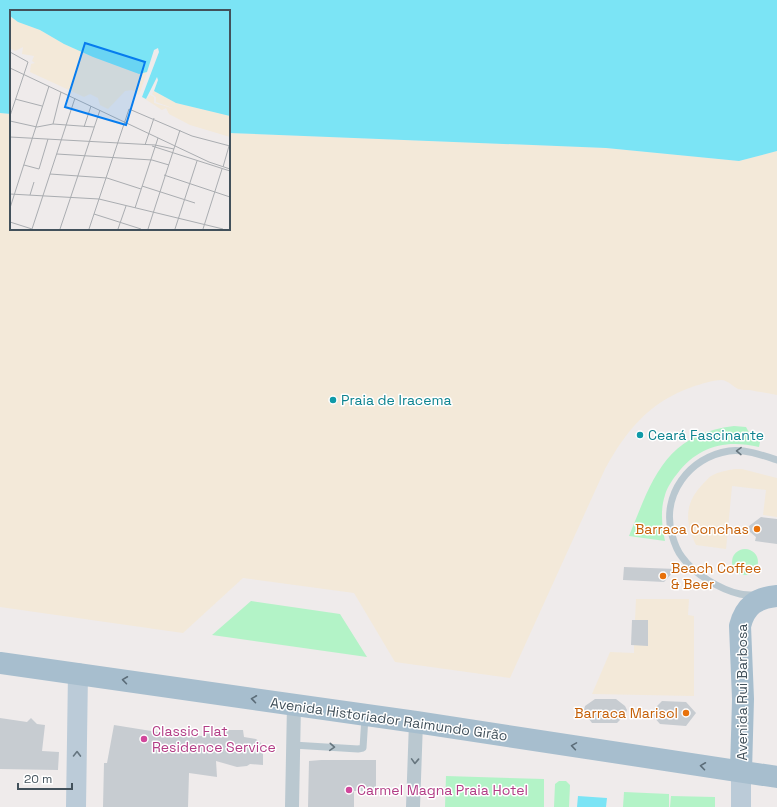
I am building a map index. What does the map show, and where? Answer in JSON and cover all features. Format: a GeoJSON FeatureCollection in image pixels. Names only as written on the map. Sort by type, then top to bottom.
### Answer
{"type":"FeatureCollection","features":[{"type":"Feature","properties":{"kind":"main road","name":"Avenida Rui Barbosa"},"geometry":{"type":"LineString","coordinates":[[741,807],[743,699],[740,626],[742,617],[750,606],[762,599],[775,596]]}},
{"type":"Feature","properties":{"kind":"main road","name":"Avenida Historiador Raimundo Girão"},"geometry":{"type":"LineString","coordinates":[[0,663],[416,722],[777,776]]}},
{"type":"Feature","properties":{"kind":"main road"},"geometry":{"type":"LineString","coordinates":[[76,807],[78,673]]}},
{"type":"Feature","properties":{"kind":"street"},"geometry":{"type":"LineString","coordinates":[[292,807],[294,705]]}},
{"type":"Feature","properties":{"kind":"street"},"geometry":{"type":"LineString","coordinates":[[413,807],[416,722]]}},
{"type":"Feature","properties":{"kind":"lane"},"geometry":{"type":"LineString","coordinates":[[775,596],[740,594],[711,582],[699,574],[682,557],[674,541],[670,525],[670,504],[676,488],[688,471],[701,461],[730,451],[748,452],[777,460]]}},
{"type":"Feature","properties":{"kind":"lane"},"geometry":{"type":"LineString","coordinates":[[293,745],[358,749],[363,748],[365,715]]}},
{"type":"Feature","properties":{"kind":"green space"},"geometry":{"type":"Polygon","coordinates":[[[734,426],[746,427],[752,438],[760,442],[759,447],[735,444],[724,445],[703,451],[694,457],[685,464],[675,476],[666,492],[662,512],[662,524],[665,541],[629,536],[645,496],[664,463],[677,450],[692,439],[711,431],[734,426]]]}},
{"type":"Feature","properties":{"kind":"green space"},"geometry":{"type":"Polygon","coordinates":[[[745,549],[754,553],[758,562],[754,571],[745,575],[736,571],[732,562],[736,553],[745,549]]]}},
{"type":"Feature","properties":{"kind":"green space"},"geometry":{"type":"Polygon","coordinates":[[[251,601],[340,614],[367,657],[212,635],[251,601]]]}},
{"type":"Feature","properties":{"kind":"green space"},"geometry":{"type":"Polygon","coordinates":[[[446,776],[544,779],[544,807],[445,807],[446,776]]]}},
{"type":"Feature","properties":{"kind":"green space"},"geometry":{"type":"Polygon","coordinates":[[[559,781],[566,781],[570,785],[569,807],[554,807],[555,784],[559,781]]]}},
{"type":"Feature","properties":{"kind":"green space"},"geometry":{"type":"Polygon","coordinates":[[[624,792],[669,794],[669,807],[623,807],[624,792]]]}},
{"type":"Feature","properties":{"kind":"green space"},"geometry":{"type":"Polygon","coordinates":[[[671,796],[715,797],[715,807],[670,807],[671,796]]]}},
{"type":"Feature","properties":{"kind":"sand","name":"Praia de Iracema"},"geometry":{"type":"Polygon","coordinates":[[[0,113],[10,114],[10,230],[230,230],[230,133],[606,148],[739,161],[777,151],[777,395],[739,389],[729,382],[722,380],[707,382],[677,393],[663,401],[640,419],[621,442],[605,469],[510,678],[395,662],[354,593],[243,578],[183,633],[0,607],[0,113]]]}},
{"type":"Feature","properties":{"kind":"sand"},"geometry":{"type":"Polygon","coordinates":[[[742,469],[777,478],[777,517],[763,515],[766,490],[732,486],[726,549],[696,545],[692,537],[688,521],[689,507],[692,499],[696,492],[711,476],[723,471],[742,469]]]}},
{"type":"Feature","properties":{"kind":"sand"},"geometry":{"type":"Polygon","coordinates":[[[636,599],[689,599],[688,615],[694,616],[694,696],[592,694],[610,652],[634,653],[634,645],[648,645],[648,620],[635,620],[636,599]]]}},
{"type":"Feature","properties":{"kind":"water"},"geometry":{"type":"Polygon","coordinates":[[[0,0],[777,0],[777,151],[739,161],[606,148],[230,133],[230,10],[10,10],[10,114],[0,113],[0,0]]]}},
{"type":"Feature","properties":{"kind":"water"},"geometry":{"type":"Polygon","coordinates":[[[578,796],[607,798],[606,807],[577,807],[578,796]]]}},
{"type":"Feature","properties":{"kind":"building"},"geometry":{"type":"Polygon","coordinates":[[[761,517],[777,519],[777,544],[755,541],[756,537],[750,532],[749,526],[761,517]]]}},
{"type":"Feature","properties":{"kind":"building"},"geometry":{"type":"Polygon","coordinates":[[[624,567],[676,569],[664,582],[623,580],[624,567]]]}},
{"type":"Feature","properties":{"kind":"building"},"geometry":{"type":"Polygon","coordinates":[[[632,620],[648,620],[648,646],[631,645],[632,620]]]}},
{"type":"Feature","properties":{"kind":"building"},"geometry":{"type":"Polygon","coordinates":[[[595,699],[616,699],[625,706],[627,710],[625,715],[617,723],[592,723],[585,714],[584,710],[585,706],[595,699]]]}},
{"type":"Feature","properties":{"kind":"building"},"geometry":{"type":"Polygon","coordinates":[[[662,701],[686,702],[696,713],[686,726],[660,724],[653,716],[652,711],[662,701]]]}},
{"type":"Feature","properties":{"kind":"building"},"geometry":{"type":"Polygon","coordinates":[[[0,718],[27,722],[31,718],[37,724],[45,725],[42,751],[59,752],[58,770],[0,769],[0,718]]]}},
{"type":"Feature","properties":{"kind":"building"},"geometry":{"type":"Polygon","coordinates":[[[114,725],[176,735],[203,736],[203,730],[243,730],[244,737],[256,739],[261,743],[263,748],[263,765],[250,764],[247,766],[237,767],[216,761],[217,777],[189,773],[188,807],[103,807],[104,763],[107,763],[114,725]]]}},
{"type":"Feature","properties":{"kind":"building"},"geometry":{"type":"Polygon","coordinates":[[[376,760],[376,791],[354,791],[354,807],[308,807],[309,761],[376,760]]]}},
{"type":"Feature","properties":{"kind":"place","name":"Praia de Iracema"},"geometry":{"type":"Point","coordinates":[333,400]}},
{"type":"Feature","properties":{"kind":"place","name":"Ceará Fascinante"},"geometry":{"type":"Point","coordinates":[640,435]}},
{"type":"Feature","properties":{"kind":"place","name":"Barraca Conchas"},"geometry":{"type":"Point","coordinates":[757,529]}},
{"type":"Feature","properties":{"kind":"place","name":"Beach Coffee & Beer"},"geometry":{"type":"Point","coordinates":[663,576]}},
{"type":"Feature","properties":{"kind":"place","name":"Barraca Marisol"},"geometry":{"type":"Point","coordinates":[686,713]}},
{"type":"Feature","properties":{"kind":"place","name":"Classic Flat Residence Service"},"geometry":{"type":"Point","coordinates":[144,739]}},
{"type":"Feature","properties":{"kind":"place","name":"Carmel Magna Praia Hotel"},"geometry":{"type":"Point","coordinates":[349,790]}}]}
